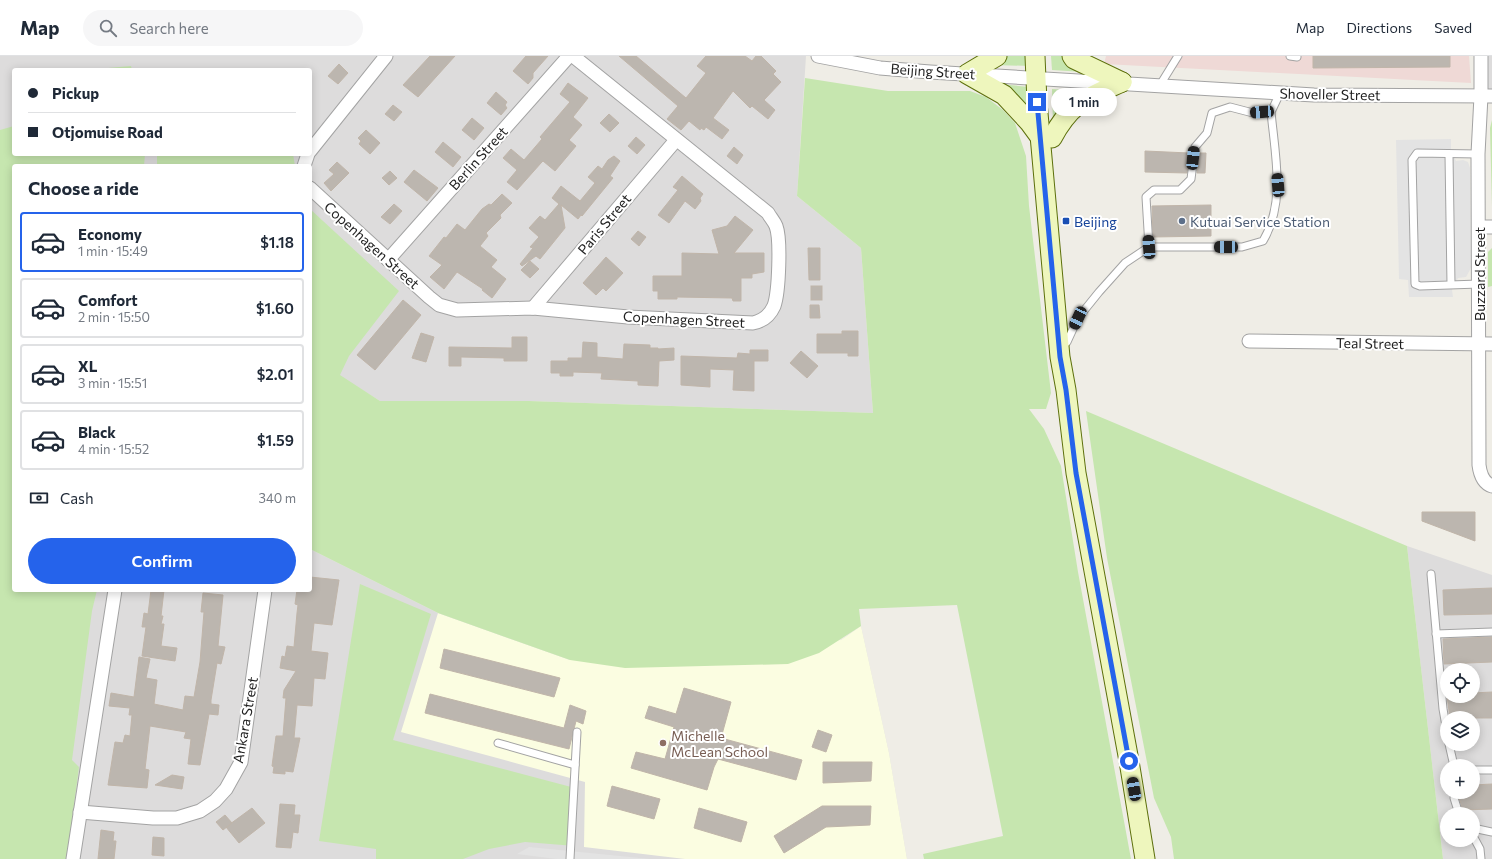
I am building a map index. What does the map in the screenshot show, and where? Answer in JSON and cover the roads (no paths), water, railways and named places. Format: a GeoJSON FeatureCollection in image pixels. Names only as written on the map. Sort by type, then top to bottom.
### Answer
{"type":"FeatureCollection","features":[{"type":"Feature","properties":{"kind":"main road"},"geometry":{"type":"LineString","coordinates":[[997,56],[967,74],[1004,95],[1046,137],[1067,342],[1066,390]]}},
{"type":"Feature","properties":{"kind":"main road"},"geometry":{"type":"LineString","coordinates":[[1035,56],[1042,78],[1060,357],[1066,390],[1076,473],[1142,830],[1145,859]]}},
{"type":"Feature","properties":{"kind":"main road"},"geometry":{"type":"LineString","coordinates":[[1042,78],[1048,56]]}},
{"type":"Feature","properties":{"kind":"main road"},"geometry":{"type":"LineString","coordinates":[[1072,56],[1074,59],[1122,82]]}},
{"type":"Feature","properties":{"kind":"main road"},"geometry":{"type":"LineString","coordinates":[[1046,137],[1081,101],[1122,82]]}},
{"type":"Feature","properties":{"kind":"main road"},"geometry":{"type":"LineString","coordinates":[[1142,830],[1152,859]]}},
{"type":"Feature","properties":{"kind":"street"},"geometry":{"type":"LineString","coordinates":[[312,148],[386,56]]}},
{"type":"Feature","properties":{"kind":"street","name":"Berlin Street"},"geometry":{"type":"LineString","coordinates":[[388,260],[569,56]]}},
{"type":"Feature","properties":{"kind":"street","name":"Copenhagen Street"},"geometry":{"type":"LineString","coordinates":[[312,190],[430,297],[447,308],[457,310],[533,308],[628,317],[753,323],[761,321],[774,306],[776,296],[779,247],[776,225],[768,213],[573,56]]}},
{"type":"Feature","properties":{"kind":"street","name":"Beijing Street"},"geometry":{"type":"LineString","coordinates":[[818,56],[880,68],[1042,78]]}},
{"type":"Feature","properties":{"kind":"street","name":"Buzzard Street"},"geometry":{"type":"LineString","coordinates":[[1481,56],[1487,96],[1478,154],[1486,227],[1479,284],[1486,344],[1480,474],[1488,485],[1492,486]]}},
{"type":"Feature","properties":{"kind":"street","name":"Shoveller Street"},"geometry":{"type":"LineString","coordinates":[[1042,78],[1314,95],[1487,96]]}},
{"type":"Feature","properties":{"kind":"street","name":"Paris Street"},"geometry":{"type":"LineString","coordinates":[[533,308],[676,140]]}},
{"type":"Feature","properties":{"kind":"street","name":"Teal Street"},"geometry":{"type":"LineString","coordinates":[[1248,341],[1486,344]]}},
{"type":"Feature","properties":{"kind":"street"},"geometry":{"type":"LineString","coordinates":[[73,859],[115,592]]}},
{"type":"Feature","properties":{"kind":"street","name":"Ankara Street"},"geometry":{"type":"LineString","coordinates":[[80,812],[153,818],[177,818],[200,811],[215,801],[226,789],[241,762],[265,592]]}},
{"type":"Feature","properties":{"kind":"lane"},"geometry":{"type":"LineString","coordinates":[[1160,85],[1178,56]]}},
{"type":"Feature","properties":{"kind":"lane"},"geometry":{"type":"LineString","coordinates":[[1067,342],[1078,318],[1099,292],[1125,263],[1149,247],[1242,247],[1263,241],[1271,228],[1276,207],[1278,185],[1271,112],[1280,93]]}},
{"type":"Feature","properties":{"kind":"lane"},"geometry":{"type":"LineString","coordinates":[[1149,247],[1146,197],[1154,190],[1180,190],[1191,179],[1195,147],[1207,133],[1212,114],[1230,107],[1253,113],[1271,112]]}},
{"type":"Feature","properties":{"kind":"lane"},"geometry":{"type":"LineString","coordinates":[[1478,154],[1450,155],[1417,153],[1412,160],[1415,284],[1420,286],[1479,284]]}},
{"type":"Feature","properties":{"kind":"lane"},"geometry":{"type":"LineString","coordinates":[[1450,155],[1451,284]]}},
{"type":"Feature","properties":{"kind":"lane"},"geometry":{"type":"LineString","coordinates":[[1431,574],[1443,711]]}},
{"type":"Feature","properties":{"kind":"lane"},"geometry":{"type":"LineString","coordinates":[[1436,634],[1492,632]]}},
{"type":"Feature","properties":{"kind":"lane"},"geometry":{"type":"LineString","coordinates":[[570,859],[576,732]]}},
{"type":"Feature","properties":{"kind":"lane"},"geometry":{"type":"LineString","coordinates":[[498,743],[575,764]]}},
{"type":"Feature","properties":{"kind":"lane"},"geometry":{"type":"LineString","coordinates":[[1480,770],[1492,770]]}},
{"type":"Feature","properties":{"kind":"lane"},"geometry":{"type":"LineString","coordinates":[[1480,829],[1492,832]]}},
{"type":"Feature","properties":{"kind":"lane"},"geometry":{"type":"LineString","coordinates":[[1479,847],[1481,859]]}},
{"type":"Feature","properties":{"kind":"place","name":"Beijing"},"geometry":{"type":"Point","coordinates":[1066,221]}},
{"type":"Feature","properties":{"kind":"place","name":"Kutuai Service Station"},"geometry":{"type":"Point","coordinates":[1182,221]}},
{"type":"Feature","properties":{"kind":"place","name":"Michelle McLean School"},"geometry":{"type":"Point","coordinates":[663,743]}}]}
